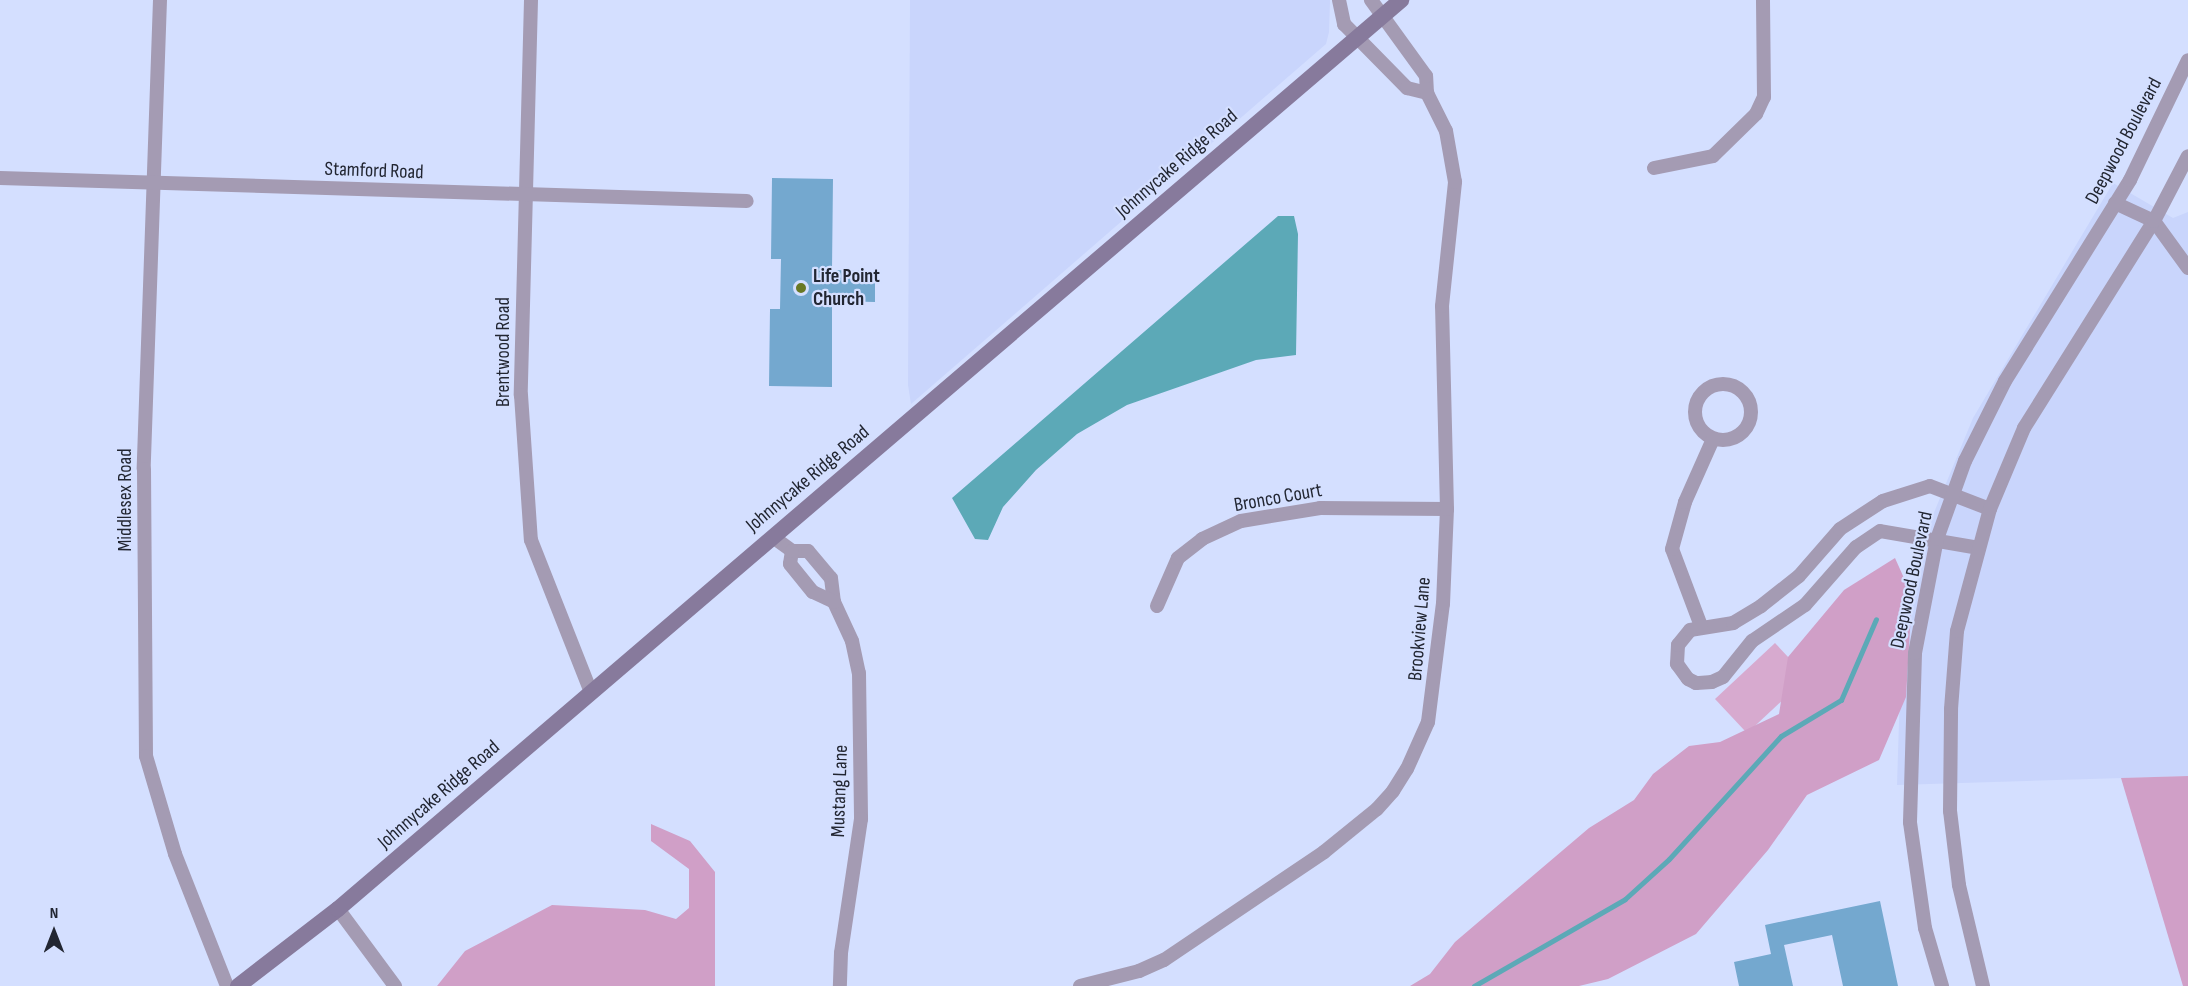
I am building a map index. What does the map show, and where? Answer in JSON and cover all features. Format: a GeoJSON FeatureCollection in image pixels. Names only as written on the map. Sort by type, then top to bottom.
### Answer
{"type":"FeatureCollection","features":[{"type":"Feature","properties":{"kind":"main road","name":"Johnnycake Ridge Road"},"geometry":{"type":"LineString","coordinates":[[238,986],[338,909],[1401,0]]}},
{"type":"Feature","properties":{"kind":"street","name":"Middlesex Road"},"geometry":{"type":"LineString","coordinates":[[160,0],[144,469],[146,756],[175,854],[227,986]]}},
{"type":"Feature","properties":{"kind":"street","name":"Brentwood Road"},"geometry":{"type":"LineString","coordinates":[[531,0],[521,395],[531,540],[591,692]]}},
{"type":"Feature","properties":{"kind":"street"},"geometry":{"type":"LineString","coordinates":[[1340,0],[1344,24],[1356,37],[1381,58],[1407,88],[1427,93]]}},
{"type":"Feature","properties":{"kind":"street","name":"Brookview Lane"},"geometry":{"type":"LineString","coordinates":[[1080,986],[1139,971],[1198,940],[1324,852],[1377,809],[1393,791],[1417,749],[1434,693],[1447,509],[1442,306],[1455,182],[1446,131],[1427,93],[1426,76],[1371,0]]}},
{"type":"Feature","properties":{"kind":"street"},"geometry":{"type":"LineString","coordinates":[[1654,168],[1713,156],[1756,114],[1764,97],[1763,0]]}},
{"type":"Feature","properties":{"kind":"street","name":"Deepwood Boulevard"},"geometry":{"type":"LineString","coordinates":[[1942,986],[1925,928],[1911,822],[1915,653],[1937,540],[1952,496],[2005,381],[2115,203],[2188,60]]}},
{"type":"Feature","properties":{"kind":"street"},"geometry":{"type":"LineString","coordinates":[[1983,986],[1959,885],[1950,811],[1951,709],[1957,631],[1990,509],[2024,428],[2154,221],[2188,156]]}},
{"type":"Feature","properties":{"kind":"street","name":"Stamford Road"},"geometry":{"type":"LineString","coordinates":[[0,178],[525,196],[747,201]]}},
{"type":"Feature","properties":{"kind":"street"},"geometry":{"type":"LineString","coordinates":[[2115,203],[2154,221],[2188,268]]}},
{"type":"Feature","properties":{"kind":"street"},"geometry":{"type":"LineString","coordinates":[[1714,385],[1732,385],[1750,403],[1750,421],[1739,435],[1713,439],[1696,421],[1696,403],[1714,385]]}},
{"type":"Feature","properties":{"kind":"street"},"geometry":{"type":"LineString","coordinates":[[1701,626],[1672,549],[1685,502],[1713,439]]}},
{"type":"Feature","properties":{"kind":"street"},"geometry":{"type":"LineString","coordinates":[[1979,548],[1899,532],[1880,531],[1867,538],[1805,605],[1752,641],[1722,677],[1705,684],[1688,679],[1677,664],[1683,636],[1701,626],[1733,622],[1761,606],[1799,576],[1840,529],[1882,501],[1930,486],[1990,509]]}},
{"type":"Feature","properties":{"kind":"street","name":"Bronco Court"},"geometry":{"type":"LineString","coordinates":[[1157,606],[1178,558],[1189,547],[1241,521],[1320,508],[1447,509]]}},
{"type":"Feature","properties":{"kind":"street","name":"Mustang Lane"},"geometry":{"type":"LineString","coordinates":[[773,537],[792,551],[808,551],[831,578],[834,602],[852,641],[859,672],[861,819],[841,953],[840,986]]}},
{"type":"Feature","properties":{"kind":"street"},"geometry":{"type":"LineString","coordinates":[[792,551],[790,564],[813,592],[834,602]]}},
{"type":"Feature","properties":{"kind":"street"},"geometry":{"type":"LineString","coordinates":[[338,909],[395,986]]}},
{"type":"Feature","properties":{"kind":"shaded area"},"geometry":{"type":"Polygon","coordinates":[[[910,0],[1330,0],[1329,32],[1326,44],[911,404],[908,385],[910,0]]]}},
{"type":"Feature","properties":{"kind":"shaded area"},"geometry":{"type":"Polygon","coordinates":[[[2113,183],[2173,218],[2188,212],[2188,776],[1897,785],[1900,691],[1918,571],[1933,515],[1973,418],[2113,183]]]}},
{"type":"Feature","properties":{"kind":"shaded area"},"geometry":{"type":"Polygon","coordinates":[[[1278,216],[1294,216],[1298,234],[1296,355],[1256,360],[1127,405],[1077,434],[1036,470],[1003,507],[988,540],[975,539],[952,498],[1278,216]]]}},
{"type":"Feature","properties":{"kind":"shaded area"},"geometry":{"type":"Polygon","coordinates":[[[1895,558],[1912,596],[1906,697],[1879,760],[1807,795],[1768,850],[1696,934],[1608,979],[1579,986],[1410,986],[1430,974],[1455,942],[1589,828],[1634,800],[1653,774],[1689,746],[1720,742],[1779,714],[1788,657],[1844,590],[1895,558]]]}},
{"type":"Feature","properties":{"kind":"shaded area"},"geometry":{"type":"Polygon","coordinates":[[[1775,643],[1807,677],[1747,733],[1715,699],[1775,643]]]}},
{"type":"Feature","properties":{"kind":"shaded area"},"geometry":{"type":"Polygon","coordinates":[[[2188,776],[2188,986],[2183,986],[2121,778],[2188,776]]]}},
{"type":"Feature","properties":{"kind":"shaded area"},"geometry":{"type":"Polygon","coordinates":[[[651,824],[690,841],[715,872],[715,986],[437,986],[465,951],[552,905],[645,910],[676,919],[689,908],[689,869],[651,841],[651,824]]]}},
{"type":"Feature","properties":{"kind":"building"},"geometry":{"type":"Polygon","coordinates":[[[772,178],[833,179],[832,270],[875,271],[875,302],[832,301],[832,387],[769,386],[770,309],[780,309],[781,259],[771,259],[772,178]]]}},
{"type":"Feature","properties":{"kind":"building"},"geometry":{"type":"Polygon","coordinates":[[[1880,901],[1898,986],[1843,986],[1832,935],[1784,945],[1793,986],[1739,986],[1734,962],[1771,954],[1765,925],[1880,901]]]}},
{"type":"Feature","properties":{"kind":"waterway"},"geometry":{"type":"LineString","coordinates":[[1474,986],[1625,899],[1669,859],[1781,736],[1841,700],[1876,619]]}},
{"type":"Feature","properties":{"kind":"place","name":"Life Point Church"},"geometry":{"type":"Point","coordinates":[801,288]}}]}
